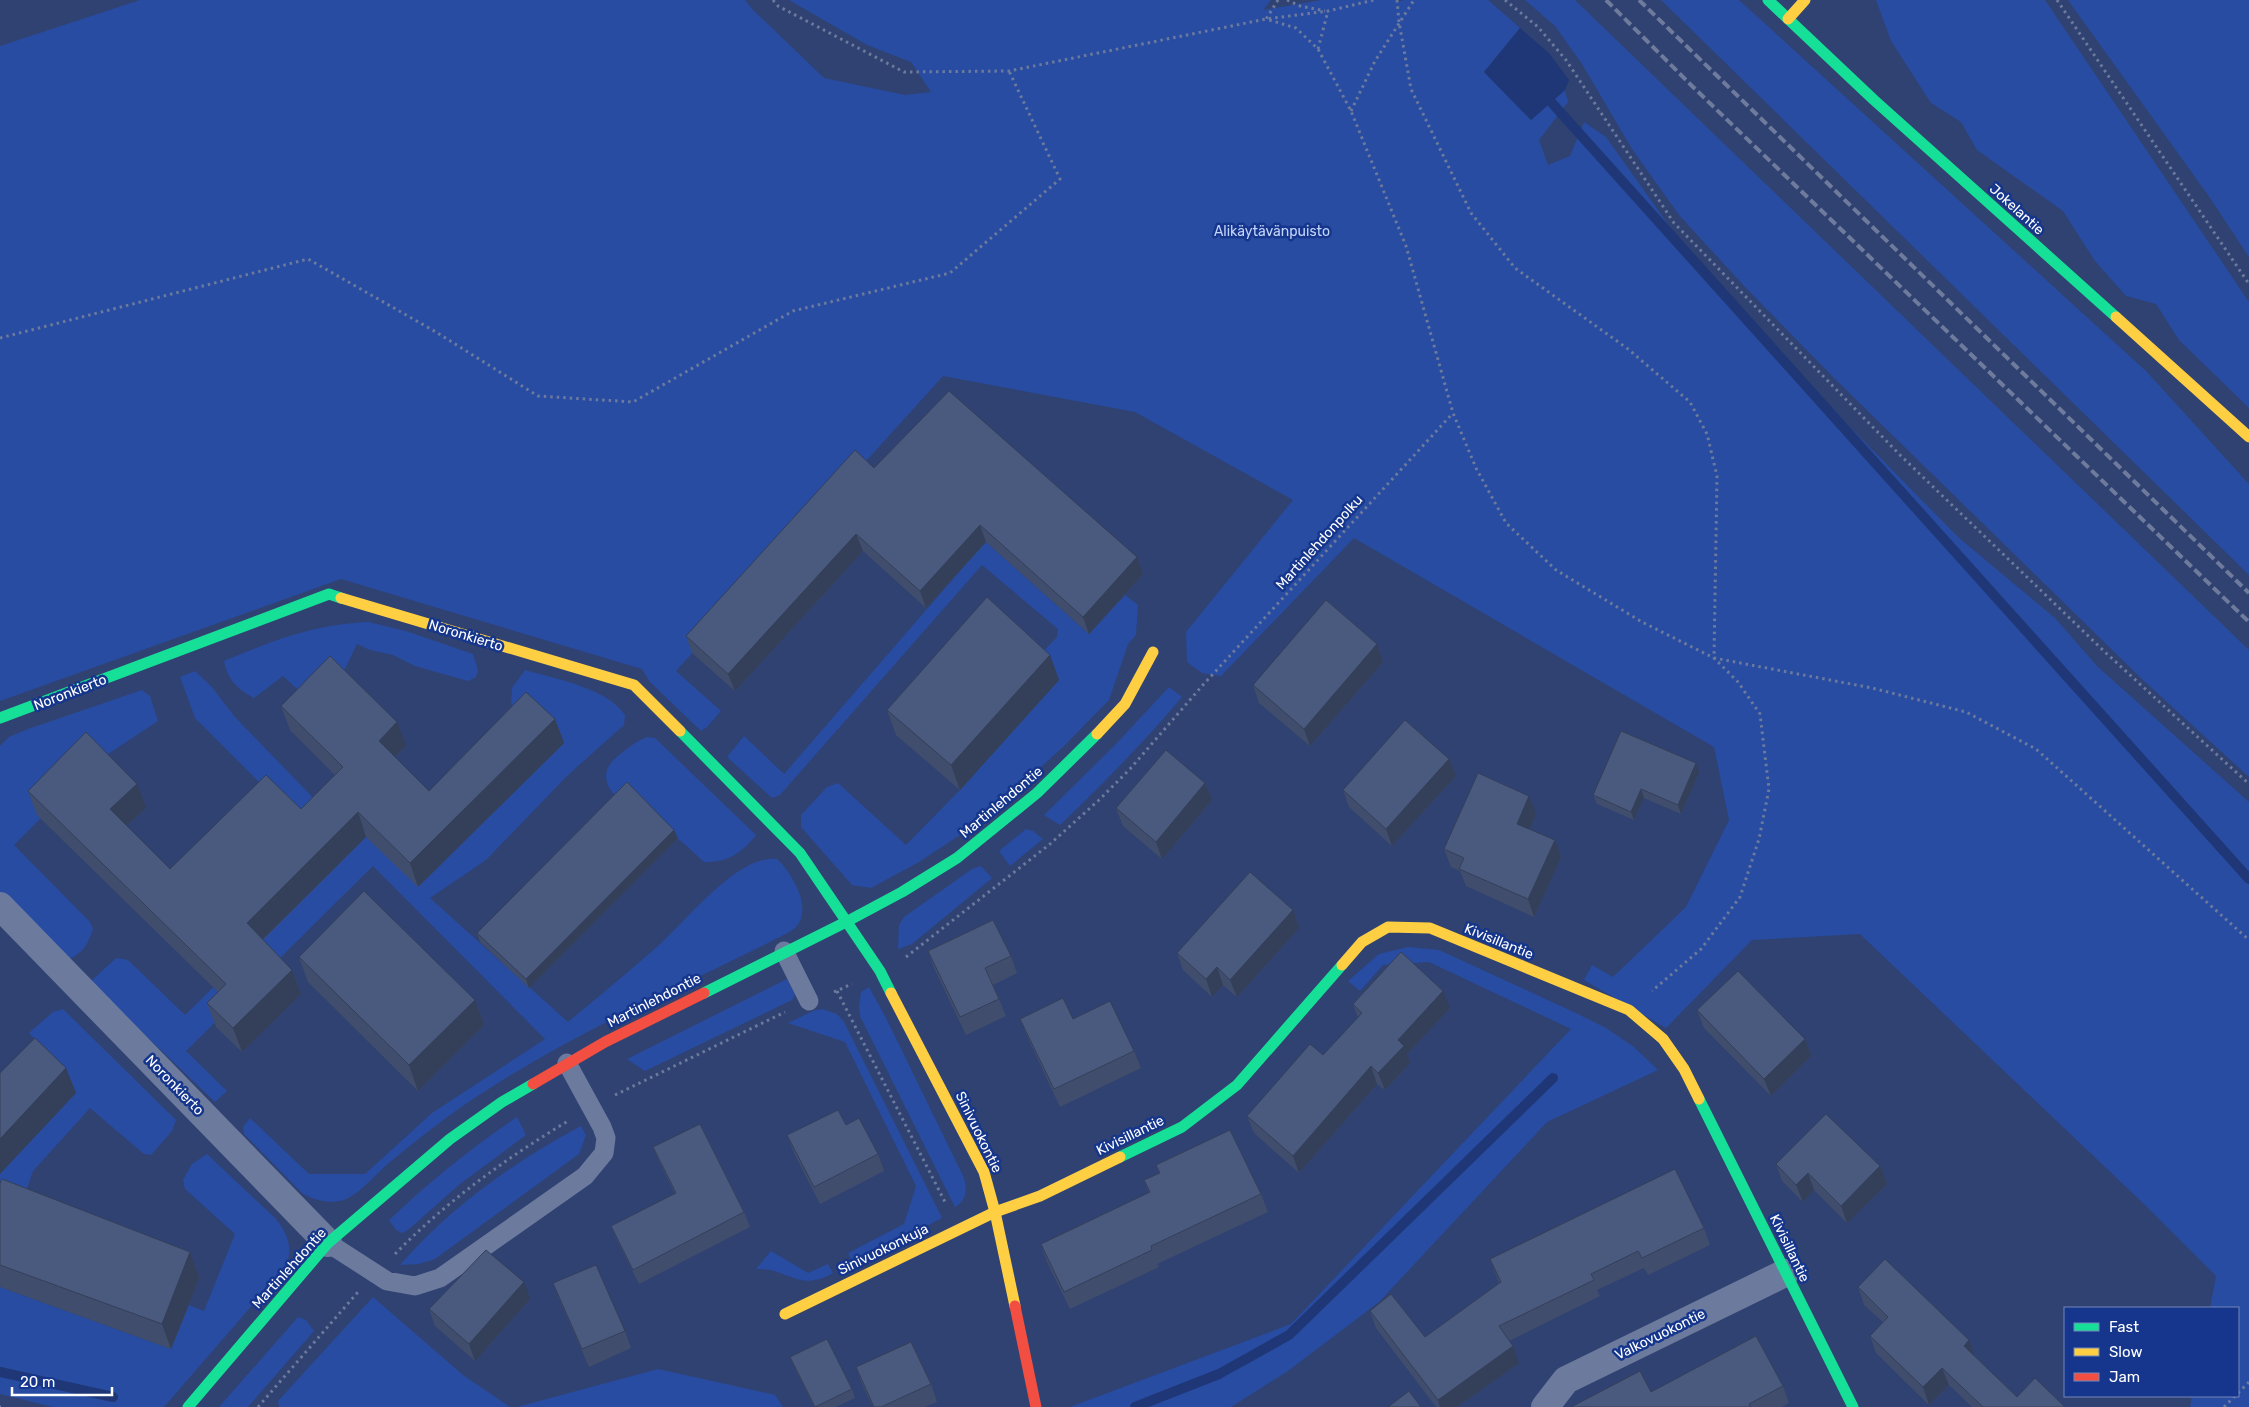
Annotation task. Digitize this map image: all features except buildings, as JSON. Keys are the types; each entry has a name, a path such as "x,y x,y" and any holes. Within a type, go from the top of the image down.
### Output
{"main road":[{"name":"Jokelantie","path":"1768,0 1874,100 2249,437"},
{"path":"1788,19 1805,0"},
{"name":"Noronkierto","path":"0,718 329,594 634,685 800,853 846,922"},
{"name":"Martinlehdontie","path":"188,1407 328,1243 450,1139 502,1102 605,1042 784,951 846,922 902,892 957,858 1037,793 1084,748 1125,704 1153,652"},
{"name":"Sinivuokontie","path":"846,922 880,971 984,1172 995,1212 1036,1407"},
{"name":"Kivisillantie","path":"995,1212 1040,1196 1173,1131 1212,1106 1237,1085 1362,942 1388,927 1430,928 1629,1010 1663,1039 1684,1069 1853,1407"},
{"name":"Sinivuokonkuja","path":"785,1314 995,1212"}],"street":[{"name":"Noronkierto","path":"0,906 328,1243"},
{"name":"Valkovuokontie","path":"1544,1407 1566,1380 1785,1273"}],"lane":[{"path":"784,951 809,1001"},
{"path":"328,1243 387,1281 415,1286 440,1278 585,1176 604,1152 606,1138 592,1106 567,1064"}],"path":[{"path":"773,0 778,6 904,72 1009,71 1266,19 1328,12 1374,0"},
{"path":"1266,19 1278,0"},
{"path":"1288,0 1300,6 1328,12"},
{"path":"1398,0 1399,22 1411,89 1471,213 1515,268 1628,349 1690,402 1707,434 1717,476 1714,658 1738,682 1760,714 1769,789 1759,839 1740,896 1701,950 1629,1010"},
{"path":"1351,111 1375,61 1414,0"},
{"path":"1506,0 1538,27 1566,60 1674,223 1908,462 2106,653 2249,784"},
{"path":"2057,0 2249,284"},
{"path":"1318,49 1328,12"},
{"path":"1266,19 1296,28 1318,49 1351,111 1406,246 1453,413 1476,468 1506,523 1556,570 1642,622 1714,658 1872,688 1966,712 2027,744 2036,749 2249,940"},
{"path":"0,338 308,259 436,332 538,396 633,402 793,311 950,274 1060,179 1009,71"},
{"name":"Martinlehdonpolku","path":"258,1407 375,1274 446,1206 487,1174 592,1106 809,1001 899,962 924,945 1050,844 1130,769 1202,686 1453,413"},
{"path":"838,990 958,1229"},
{"path":"2239,1392 2249,1382"},
{"path":"2224,1407 2234,1397"}],"green space":[{"name":"Alikäytävänpuisto","path":"140,0 745,0 824,78 905,95 931,92 911,62 867,45 789,0 1271,0 1263,10 1322,0 1396,0 1397,2 1404,0 1488,0 1520,28 1484,72 1531,120 1565,90 1568,102 1539,140 1548,165 1570,156 1584,122 1606,137 1682,244 1847,424 1958,537 2055,618 2098,667 2249,802 2249,1407 2190,1407 2192,1397 2239,1397 2239,1307 2210,1307 2216,1276 2146,1206 1860,934 1752,940 1666,1028 1584,980 1592,965 1613,977 1686,907 1729,820 1714,747 1354,538 1221,676 1202,673 1187,662 1186,632 1293,500 1135,412 943,376 676,671 721,711 701,731 650,682 642,669 341,579 0,701 0,46"},
{"path":"1525,0 1575,0 2249,650 2249,777 2143,680 1833,377 1746,288 1679,215 1632,149 1582,64 1555,26"},
{"path":"1661,0 1739,0 2146,371 2249,484 2249,575"},
{"path":"1876,0 2045,0 2249,302 2249,408 2179,340 2156,304 2126,296 2095,261 2063,211 1977,150 1961,122 1931,103 1891,41"},
{"path":"2068,0 2249,0 2249,257 2208,195"},
{"path":"911,475 1089,634 1125,595 1138,605 1136,635 1128,644 1109,700 1064,746 1005,800 966,831 919,862 871,888 852,885 801,827 801,815 827,787 838,783 906,845 960,790 1059,680 1036,659 1057,637 1058,629 982,565 780,795 772,798 727,757 744,736 784,774 966,564"},
{"path":"368,622 406,631 473,654 478,670 476,677 468,681 415,666 393,655 370,650 357,644 339,681 314,705 283,676 254,698 234,683 228,674 224,661 260,646 329,626"},
{"path":"525,670 594,691 617,706 625,715 624,725 567,776 486,860 430,898 568,1022 659,945 698,905 730,877 746,867 762,860 777,859 789,873 799,892 802,902 800,920 795,928 785,934 603,1024 563,1045 484,1092 439,1123 350,1197 344,1200 326,1202 308,1197 244,1134 243,1127 250,1118 309,1174 365,1174 432,1113 545,1039 373,866 186,1051 227,1091 215,1102 90,982 116,958 128,960 185,1015 340,863 195,718 180,677 195,671 212,687 234,716 325,810 464,841 564,743 519,714 511,704 512,688"},
{"path":"1169,687 1182,697 1107,778 1060,825 1044,815 1115,745"},
{"path":"142,690 150,696 158,721 99,760 14,845 90,922 93,929 87,944 78,954 68,959 0,892 0,746 9,737 28,729"},
{"path":"647,737 655,738 756,835 745,847 727,859 704,862 687,846 636,813 612,792 606,780 608,768 625,750"},
{"path":"1026,829 1033,831 1043,839 1010,866 999,851"},
{"path":"981,866 992,878 912,944 898,949 899,925 904,917 972,869"},
{"path":"1408,947 1439,950 1576,1013 1606,1028 1634,1047 1658,1070 1547,1122 1379,1302 1288,1371 1231,1407 1070,1407 1291,1324 1571,1029 1429,962 1383,965 1360,991 1348,981 1379,954"},
{"path":"787,979 795,995 792,1000 645,1071 627,1059"},
{"path":"869,987 964,1178 966,1187 964,1198 955,1207 860,1016 861,992"},
{"path":"63,1009 176,1120 172,1131 151,1155 144,1154 90,1108 33,1171 20,1208 0,1233 0,1174 51,1056 29,1033 53,1012"},
{"path":"822,1009 837,1014 844,1022 942,1218 853,1264 848,1253 904,1224 916,1186 845,1042 788,1023 813,1011"},
{"path":"517,1117 526,1135 460,1184 408,1230 402,1233 396,1230 389,1220 451,1166"},
{"path":"581,1126 586,1135 579,1154 435,1259 419,1264 400,1265 440,1224 484,1187 531,1155"},
{"path":"207,1154 276,1219 288,1241 289,1253 286,1266 164,1407 53,1407 0,1394 0,1287 171,1349 189,1305 204,1311 235,1234 185,1189 183,1180 192,1164"},
{"path":"771,1251 808,1273 828,1264 833,1273 821,1279 811,1281 768,1270 756,1269"},
{"path":"373,1297 463,1375 510,1407 279,1407 278,1401"},
{"path":"298,1317 306,1320 314,1331 248,1407 219,1407"},
{"path":"658,1369 775,1395 783,1407 517,1407"}],"shaded area":[{"path":"1520,28 1549,53 1569,80 1565,90 1531,120 1484,72"}],"waterway":[{"path":"1543,93 2249,879"},
{"path":"1135,1407 1219,1374 1289,1335 1553,1078"},
{"path":"0,1372 113,1397"}],"railway":[{"path":"1606,0 1692,86 2249,622"},
{"path":"1639,0 2249,593"}],"traffic: fast":[{"path":"1768,0 1874,100 2116,317"},
{"path":"0,718 329,594 341,598"},
{"path":"680,731 800,853 880,971 891,993"},
{"path":"704,993 846,922 902,892 957,858 1037,793 1097,734"},
{"path":"1120,1157 1182,1127 1237,1085 1342,965"},
{"path":"188,1407 328,1243 450,1139 502,1102 533,1084"},
{"path":"1699,1099 1853,1407"}],"traffic: slow":[{"path":"1788,19 1805,0"},
{"path":"2116,317 2249,437"},
{"path":"341,598 634,685 680,731"},
{"path":"1097,734 1125,704 1153,652"},
{"path":"1342,965 1362,942 1388,927 1430,928 1629,1010 1663,1039 1684,1069 1699,1099"},
{"path":"891,993 984,1172 995,1212 1015,1306"},
{"path":"785,1314 995,1212 1040,1196 1120,1157"}],"traffic: jam":[{"path":"533,1084 605,1042 704,993"},
{"path":"1015,1306 1036,1407"}]}
